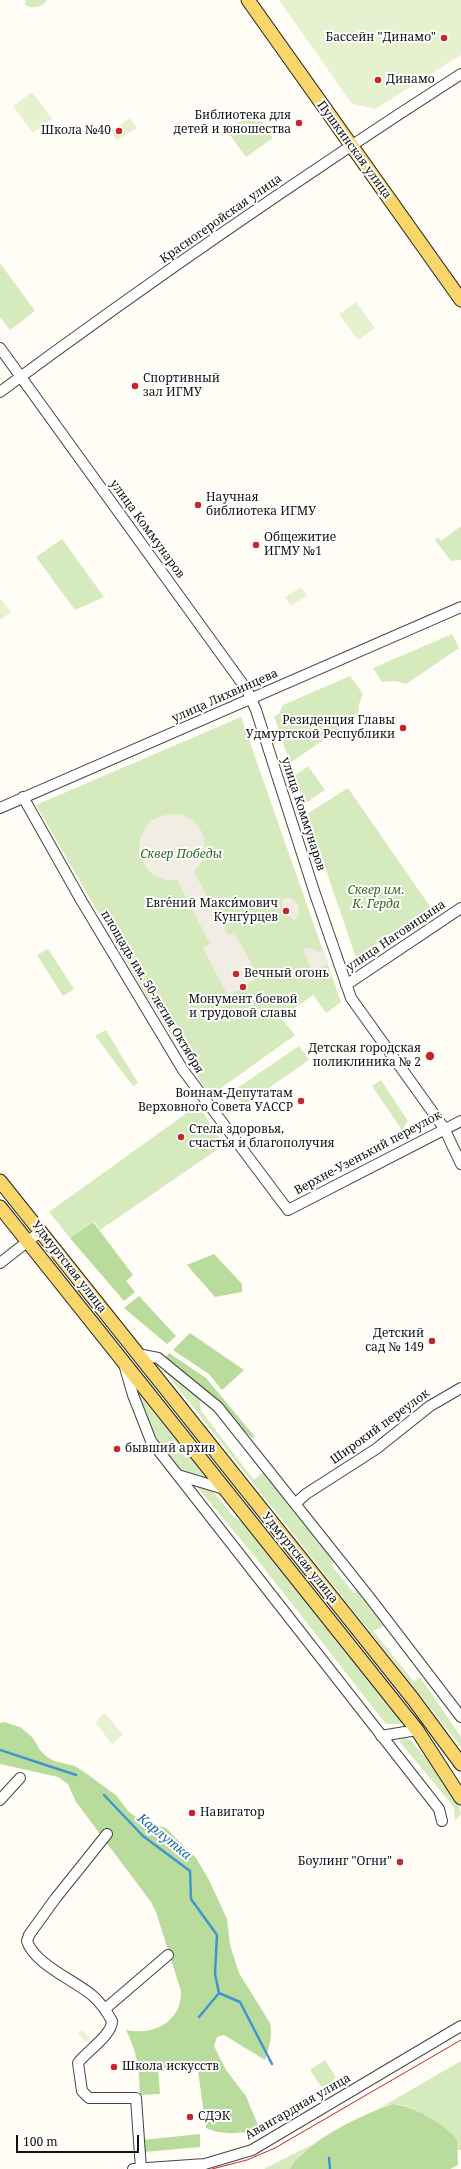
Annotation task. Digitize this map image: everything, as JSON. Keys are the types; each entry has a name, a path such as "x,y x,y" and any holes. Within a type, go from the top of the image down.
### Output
{"main road":[{"name":"Пушкинская улица","path":"248,0 350,146 461,300"},
{"name":"Удмуртская улица","path":"0,1181 413,1699 461,1764"},
{"name":"Удмуртская улица","path":"0,1207 417,1730 461,1798"},
{"path":"99,1332 112,1322"}],"street":[{"name":"Красногеройская улица","path":"0,392 114,309 350,146 461,74"},
{"name":"улица Коммунаров","path":"0,348 243,684 251,698 351,998 444,1128 461,1164"},
{"name":"улица Лихвинцева","path":"0,808 461,607"},
{"name":"площадь им. 50-летия Октября","path":"23,798 81,900 183,1070 288,1210"},
{"name":"улица Наговицына","path":"346,985 461,908"},
{"name":"Верхне-Узенький переулок","path":"288,1210 444,1128 461,1121"},
{"path":"0,1263 41,1231"},
{"path":"138,1354 158,1358 218,1407 296,1503 425,1668 461,1717"},
{"name":"Удмуртская улица","path":"123,1361 133,1395 151,1441 381,1736 440,1809 442,1821"},
{"name":"Широкий переулок","path":"296,1503 306,1494 376,1449 430,1406 461,1388"},
{"path":"178,1476 224,1489"},
{"path":"381,1736 417,1730"},
{"path":"0,1800 20,1778"},
{"path":"107,1834 55,1899 29,1935 27,1941 29,1947 53,1968 93,1996 105,2009 112,2021 110,2031 84,2054 78,2063 82,2091 89,2098 136,2098 141,2169"},
{"path":"105,2009 168,1955"},
{"name":"Авангардная улица","path":"133,2169 204,2166 252,2150 461,2026"}],"green space":[{"path":"26,0 47,0 43,5 32,7 25,5"},
{"name":"Динамо","path":"279,0 461,0 461,55 375,109 352,104"},
{"path":"32,92 52,119 33,133 13,106"},
{"path":"254,111 273,138 246,157 227,131"},
{"path":"130,118 137,128 117,140 111,131"},
{"path":"0,263 35,311 10,330 0,317"},
{"path":"356,302 375,328 358,340 339,314"},
{"path":"461,526 461,560 451,561 435,540 438,537 441,541"},
{"path":"62,539 104,597 75,610 36,557"},
{"path":"301,587 307,596 291,606 285,597"},
{"path":"0,598 11,612 0,620"},
{"path":"452,634 459,648 406,684 395,681 382,682 373,668"},
{"path":"350,676 363,694 359,704 358,716 290,763 274,716 279,714 283,705"},
{"name":"Сквер Победы","path":"241,717 341,1002 326,1013 313,995 281,1018 295,1035 210,1096 144,992 36,805"},
{"path":"308,766 325,790 304,804 294,776"},
{"name":"Сквер им. К. Герда","path":"348,788 431,908 356,958 307,814"},
{"path":"48,949 74,989 63,996 37,955"},
{"path":"106,1030 138,1083 133,1086 95,1036"},
{"path":"299,1046 309,1060 243,1106 233,1091"},
{"path":"381,1080 408,1121 402,1130 372,1086"},
{"path":"198,1105 224,1145 100,1230 94,1221 70,1238 49,1212"},
{"path":"93,1222 133,1275 126,1281 135,1292 124,1301 70,1238"},
{"path":"214,1254 242,1284 242,1292 215,1297 187,1265"},
{"path":"139,1296 176,1336 167,1344 124,1308"},
{"path":"190,1333 244,1370 222,1390 209,1374 173,1350"},
{"path":"169,1353 206,1378 255,1437 252,1438 165,1358"},
{"path":"159,1364 199,1394 201,1411 254,1480 264,1471 336,1561 331,1565 354,1593 360,1590 387,1625 373,1631 414,1682 420,1677 461,1737 461,1747"},
{"path":"135,1388 209,1478 180,1469 154,1434"},
{"path":"193,1482 211,1489 234,1517 244,1523 404,1724 386,1724 256,1558"},
{"path":"105,1713 123,1735 112,1744 95,1722"},
{"path":"4,1722 20,1727 33,1738 40,1750 47,1757 54,1761 75,1766 87,1774 117,1796 128,1811 141,1821 166,1828 196,1858 209,1880 227,1919 230,1945 239,1973 270,2023 271,2037 265,2060 224,2035 217,2037 214,2046 226,2070 246,2096 260,2130 226,2133 212,2131 206,2128 198,2071 195,2066 184,2064 158,2069 160,2094 140,2095 137,2061 126,2030 146,2031 164,2024 171,2019 177,2011 181,1991 156,1912 151,1902 76,1802 68,1784 58,1777 0,1764 0,1723"},
{"path":"404,1738 411,1740 423,1755 433,1760 458,1803 461,1814 455,1820 454,1807 399,1741"},
{"path":"82,2030 90,2038 86,2042 78,2033"},
{"path":"325,2060 336,2078 322,2088 310,2070"},
{"path":"461,2061 461,2150 457,2150 457,2139 428,2116 419,2111 402,2105 393,2104 378,2109"},
{"path":"392,2104 401,2105 419,2111 435,2121 457,2139 458,2165 450,2169 290,2169 298,2158 309,2148 335,2130"},
{"path":"200,2134 200,2147 144,2152 142,2140"},
{"path":"313,2144 301,2154 290,2169 264,2169"}],"shaded area":[{"path":"172,814 183,815 192,820 200,828 204,839 205,850 203,860 194,872 228,935 234,932 259,977 228,996 203,948 210,944 177,880 166,880 156,876 148,870 142,860 139,850 140,839 144,829 151,821 161,816"},
{"path":"289,897 294,900 299,907 298,917 295,920 286,915 282,908 282,900"},
{"path":"309,948 319,952 324,951 329,963 313,973 303,949"}],"waterway":[{"name":"Карлутка","path":"0,1750 76,1775"},
{"name":"Карлутка","path":"104,1795 143,1836 190,1871 191,1899 217,1935 215,1974 219,1993 240,2002 272,2064"},
{"path":"199,2017 219,1993"},
{"name":"Карлутка","path":"329,2158 330,2169"}],"tram line":[{"path":"212,2169 247,2160 275,2148 461,2040"}],"place":[{"name":"Бассейн \"Динамо\"","path":"444,38"},
{"name":"Динамо","path":"378,80"},
{"name":"Библиотека для детей и юношества","path":"299,123"},
{"name":"Школа №40","path":"119,131"},
{"name":"Спортивный зал ИГМУ","path":"135,386"},
{"name":"Научная библиотека ИГМУ","path":"198,505"},
{"name":"Общежитие ИГМУ №1","path":"256,545"},
{"name":"Резиденция Главы Удмуртской Республики","path":"403,728"},
{"name":"Евге́ний Макси́мович Кунгу́рцев","path":"286,911"},
{"name":"Вечный огонь","path":"236,974"},
{"name":"Монумент боевой и трудовой славы","path":"243,987"},
{"name":"Детская городская поликлиника № 2","path":"430,1056"},
{"name":"Воинам-Депутатам Верховного Совета УАССР","path":"301,1101"},
{"name":"Стела здоровья, счастья и благополучия","path":"181,1137"},
{"name":"Детский сад № 149","path":"432,1341"},
{"name":"бывший архив","path":"117,1449"},
{"name":"Навигатор","path":"192,1813"},
{"name":"Боулинг \"Огни\"","path":"400,1862"},
{"name":"Школа искусств","path":"114,2067"},
{"name":"СДЭК","path":"190,2117"}]}
